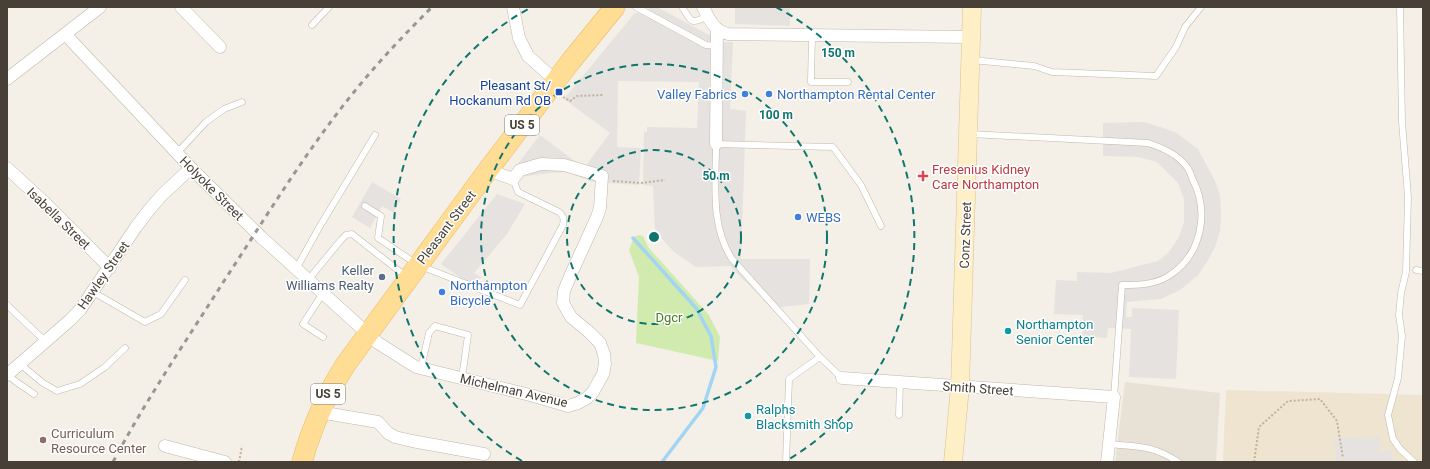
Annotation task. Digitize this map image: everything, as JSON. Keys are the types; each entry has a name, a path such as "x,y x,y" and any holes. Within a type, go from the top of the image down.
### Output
{"main road":[{"name":"Pleasant Street","path":"302,462 319,412 331,387 367,334 488,170 559,89 615,7"},
{"name":"Conz Street","path":"953,462 960,387 972,7"}],"street":[{"path":"7,79 100,7"},
{"path":"181,7 220,47"},
{"path":"513,7 519,38 528,56 559,89"},
{"path":"705,11 717,29 721,33 728,34 971,37"},
{"path":"716,144 717,29"},
{"name":"Holyoke Street","path":"65,34 191,168 261,237 367,334"},
{"path":"488,170 513,179 520,170 541,164 564,165 602,178"},
{"name":"Isabella Street","path":"7,168 44,202 110,268"},
{"name":"Hawley Street","path":"7,374 46,342 80,310 149,210 162,195 191,168"},
{"name":"Michelman Avenue","path":"367,334 378,343 416,367 568,406 582,401 593,392 604,374 604,354 600,343 590,332 571,318 563,303 564,291 600,208 602,178"},
{"name":"Smith Street","path":"842,378 1114,397"},
{"path":"1107,462 1114,397"},
{"path":"319,412 378,422 388,433 395,437 484,454"},
{"path":"165,446 225,462"}],"lane":[{"path":"312,25 329,7"},
{"path":"682,7 690,20 693,22 696,22 705,11"},
{"path":"970,60 1034,66 1052,72 1156,76 1176,47 1185,27 1201,7"},
{"path":"1400,7 1402,122 1408,197 1406,272 1401,293 1399,315 1402,336 1398,378 1388,415 1393,439 1400,449 1414,462"},
{"path":"641,8 706,46 717,46"},
{"path":"812,35 812,82 848,82"},
{"path":"177,153 206,122 224,109 242,102"},
{"path":"968,134 1148,143 1169,151 1187,167 1198,190 1202,216 1199,239 1184,263 1167,277 1148,284 1122,285 1114,397"},
{"path":"296,269 375,135"},
{"path":"842,378 820,357 732,259 726,249 718,226 716,208 716,144 833,147 862,185 881,226"},
{"path":"308,280 340,240 346,235 352,234 399,271 413,271 449,278 520,305 563,225 564,220 563,216 559,212 518,192 513,179"},
{"path":"365,206 381,216 378,238 413,271"},
{"path":"1416,270 1423,271"},
{"path":"93,292 145,322 161,314 185,280"},
{"path":"323,293 303,324 323,337"},
{"path":"7,305 46,342"},
{"path":"421,368 429,333 435,326 468,335 462,378"},
{"path":"20,364 43,383 57,391 80,384 105,367 125,348"},
{"path":"786,462 789,379 820,357"},
{"path":"7,374 34,394"},
{"path":"899,415 900,382"},
{"path":"1109,444 1156,450 1178,462"}],"path":[{"path":"559,89 570,101 577,96 603,95"},
{"path":"602,178 641,183 665,180"},
{"path":"1254,462 1258,427 1288,401 1320,399 1337,420 1343,458"},
{"path":"239,462 242,446"}],"shaded area":[{"path":"657,7 722,42 733,42 730,109 746,111 741,259 810,259 809,304 771,308 730,266 696,267 674,252 655,231 653,186 643,185 644,132 647,132 647,127 697,128 699,82 618,81 617,147 641,148 639,185 593,182 566,172 521,177 513,170 540,135 584,168 610,133 564,99 634,14"},
{"path":"790,7 790,26 735,24 735,8"},
{"path":"1144,122 1175,132 1198,149 1215,181 1220,196 1220,231 1215,247 1198,275 1180,290 1161,299 1127,302 1126,317 1132,317 1132,308 1179,310 1176,379 1129,377 1131,329 1108,328 1107,338 1082,336 1083,315 1054,314 1056,280 1077,281 1077,272 1111,273 1158,261 1169,252 1179,237 1184,222 1184,199 1178,183 1157,162 1138,157 1103,156 1103,123"},
{"path":"372,182 401,199 393,212 382,206 370,228 352,217"},
{"path":"497,194 525,204 507,234 474,273 481,277 474,287 441,264"},
{"path":"1125,382 1220,393 1216,462 1115,462"},
{"path":"1226,390 1423,395 1423,462 1223,462"},
{"path":"1380,437 1380,451 1392,450 1393,462 1336,462 1335,438"}],"green space":[{"name":"Dgcr","path":"639,235 643,236 648,247 709,315 720,337 718,361 636,343 639,277 629,250 634,237"}],"waterway":[{"path":"633,238 696,308 711,336 716,367 703,408 662,462"}],"railway":[{"path":"113,462 139,416 224,281 319,137 363,81 392,48 432,7"}],"place":[{"name":"Pleasant St/ Hockanum Rd OB","path":"559,92"},
{"name":"Valley Fabrics","path":"745,94"},
{"name":"Northampton Rental Center","path":"769,94"},
{"name":"Fresenius Kidney Care Northampton","path":"923,176"},
{"name":"WEBS","path":"798,217"},
{"name":"Keller Williams Realty","path":"382,277"},
{"name":"Northampton Bicycle","path":"442,292"},
{"name":"Northampton Senior Center","path":"1008,331"},
{"name":"Ralphs Blacksmith Shop","path":"748,416"},
{"name":"Curriculum Resource Center","path":"43,440"}]}
